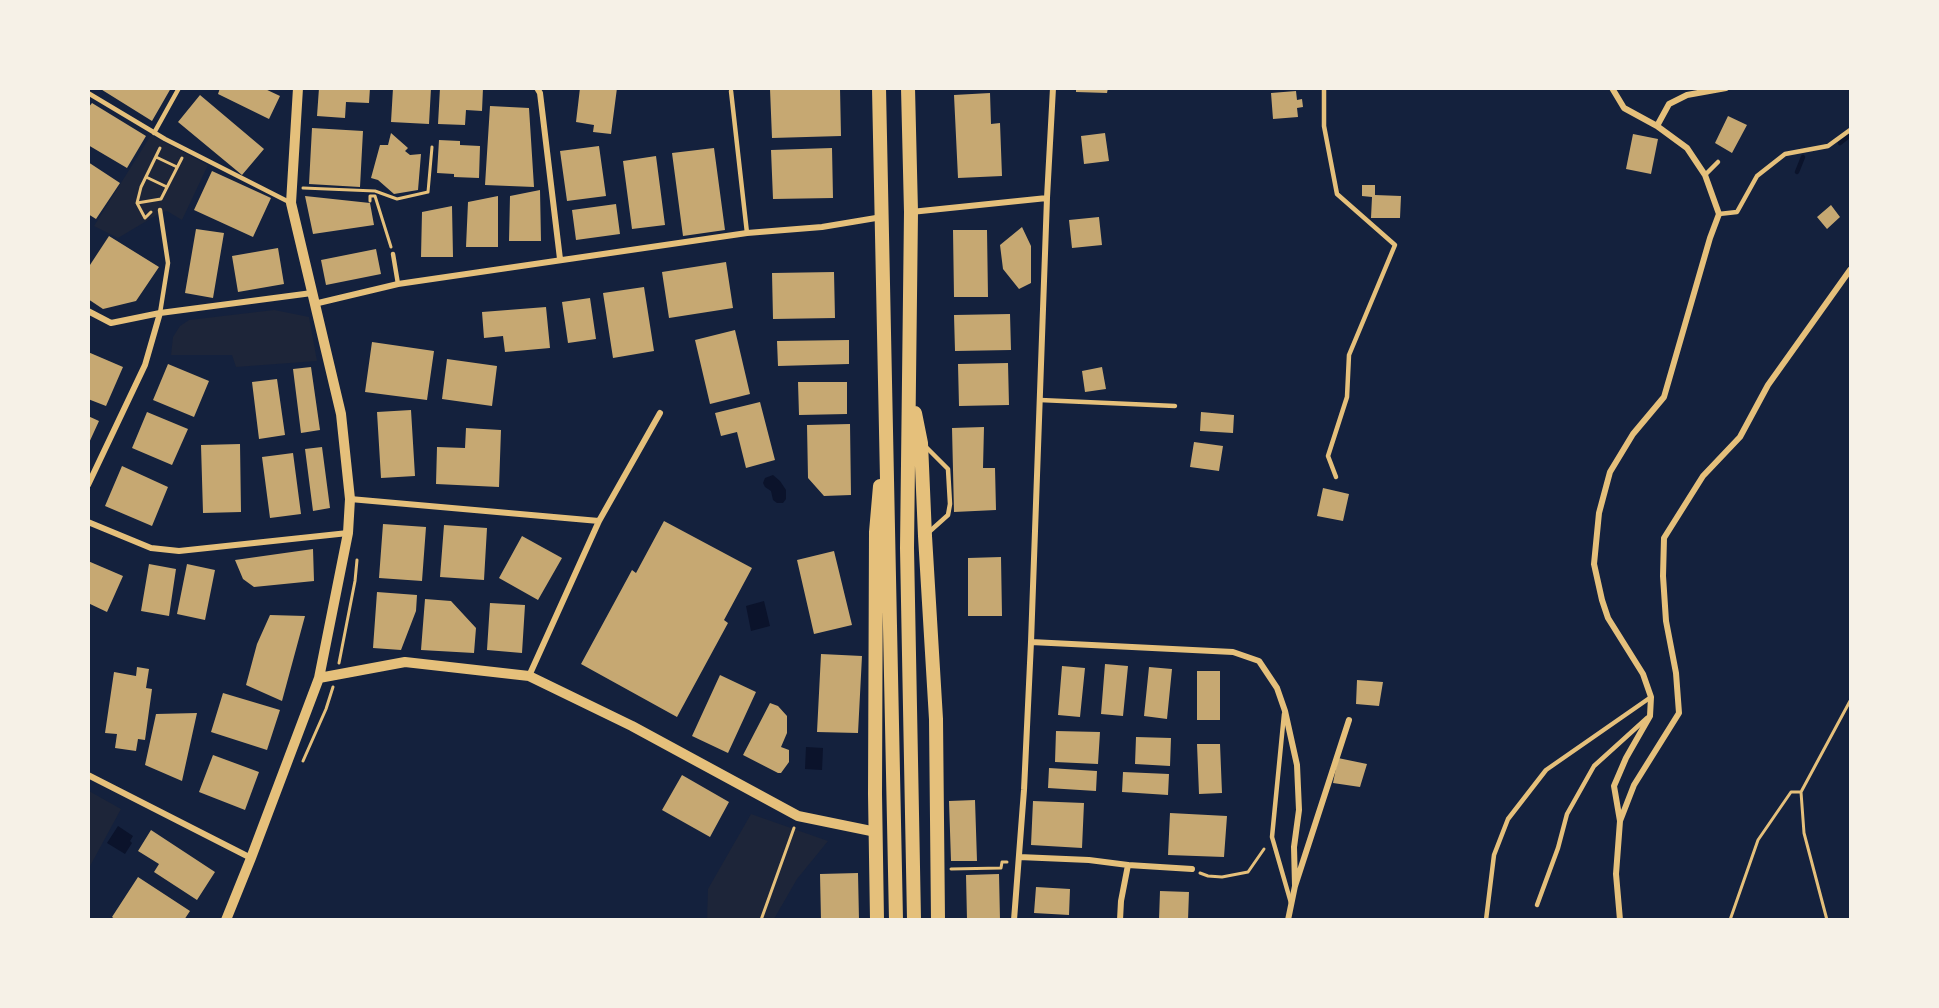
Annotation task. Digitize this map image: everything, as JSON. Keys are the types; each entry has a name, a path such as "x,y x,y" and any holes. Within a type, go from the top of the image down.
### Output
{"highway":[{"path":"879,88 896,920"},
{"path":"909,88 911,212 907,548 914,920"},
{"path":"910,386 921,443 936,719 938,920"},
{"path":"877,920 876,532 886,418"}],"street":[{"path":"226,919 319,678 348,533 350,499 341,414 291,203 298,88"},
{"path":"1014,920 1024,790 1031,642 1053,88"},
{"path":"1612,88 1623,108 1657,126 1687,148 1705,175 1719,214 1664,397 1633,434 1610,472 1599,513 1594,564 1602,600 1608,618 1643,674 1651,697 1650,716 1626,758 1614,786 1620,821 1616,874 1620,920"},
{"path":"1657,126 1669,104 1687,95 1726,88"},
{"path":"537,89 540,93 560,259"},
{"path":"911,212 1047,198"},
{"path":"88,311 111,323 160,313 313,299 328,302 398,284 560,259 747,233 822,227 882,217"},
{"path":"1620,821 1634,785 1679,713 1676,673 1665,621 1664,538 1703,476 1740,437 1768,385 1851,270"},
{"path":"88,485 92,472 145,365 160,313"},
{"path":"529,676 600,521 660,413"},
{"path":"350,499 600,521"},
{"path":"88,522 151,548 179,551 348,533"},
{"path":"1031,642 1233,652 1259,661 1277,688 1285,711 1297,765 1299,810 1294,847 1295,886"},
{"path":"319,678 405,662 529,676 632,726 798,816 876,832"},
{"path":"1288,920 1295,886 1349,720"},
{"path":"88,775 251,858"},
{"path":"1018,860 1089,860 1192,869"},
{"path":"1120,920 1128,865"}],"lane":[{"path":"154,132 179,88"},
{"path":"1324,88 1324,126 1337,194 1395,245 1349,356 1347,397 1328,456 1336,477"},
{"path":"731,91 747,233"},
{"path":"88,93 165,139 291,203"},
{"path":"1719,214 1737,212 1757,176 1785,154 1828,146 1851,130"},
{"path":"1705,175 1719,162"},
{"path":"159,210 168,264 160,313"},
{"path":"393,254 398,284"},
{"path":"1040,399 1175,406"},
{"path":"921,443 948,469 949,492 948,515 925,536"},
{"path":"1486,920 1494,855 1509,819 1546,770 1651,697"},
{"path":"1285,711 1272,837 1291,903"},
{"path":"1537,905 1558,848 1567,814 1594,766 1650,716"}],"path":[{"path":"142,215 137,203 141,187 165,139"},
{"path":"302,197 303,188 375,191 397,199 428,192 432,147"},
{"path":"137,203 161,199 186,149"},
{"path":"156,157 177,167"},
{"path":"146,177 168,187"},
{"path":"370,201 370,196 375,196 393,254"},
{"path":"303,761 326,709 337,675 355,581 357,558"},
{"path":"1827,920 1804,833 1801,792 1851,701"},
{"path":"1730,920 1758,840 1791,792 1801,792"},
{"path":"761,920 798,816"},
{"path":"1192,869 1208,876 1222,877 1248,872 1272,837"},
{"path":"938,870 1001,868 1002,862 1018,860"}],"shaded area":[{"path":"151,135 208,165 182,220 167,211 118,238 94,226"},
{"path":"274,310 309,317 317,361 236,367 232,355 171,355 173,337 180,326 189,320"},
{"path":"773,475 786,490 786,499 783,503 773,500 771,491 763,483 765,478"},
{"path":"764,601 770,626 751,631 746,606"},
{"path":"806,747 823,748 822,770 805,769"},
{"path":"89,791 121,809 89,868"},
{"path":"751,814 828,841 797,879 774,919 707,920 708,889"},
{"path":"118,826 133,836 130,841 132,843 125,854 107,843"}],"building":[{"path":"99,88 171,88 152,121"},
{"path":"220,88 263,88 280,96 269,119 218,94"},
{"path":"319,88 370,88 369,103 346,102 345,118 317,116"},
{"path":"393,88 431,88 429,124 391,122"},
{"path":"440,88 483,88 482,111 466,110 465,125 438,124"},
{"path":"580,88 617,88 611,134 593,132 594,125 576,122"},
{"path":"840,88 841,136 772,138 770,89"},
{"path":"1076,88 1108,88 1107,93 1076,92"},
{"path":"1296,91 1297,100 1302,99 1303,107 1297,108 1298,117 1273,119 1271,93"},
{"path":"990,93 991,124 1000,123 1002,176 958,178 954,95"},
{"path":"200,95 264,149 242,175 178,122"},
{"path":"92,103 146,136 127,168 88,145 88,108"},
{"path":"490,106 529,108 534,187 485,185"},
{"path":"1728,116 1747,125 1732,153 1715,143"},
{"path":"312,128 363,131 360,187 309,184"},
{"path":"391,133 408,148 405,151 410,155 421,154 418,190 394,194 378,180 371,178 380,145 388,145"},
{"path":"1105,133 1109,161 1084,164 1081,136"},
{"path":"1633,134 1658,139 1651,174 1626,169"},
{"path":"439,140 460,141 460,145 480,146 479,178 454,177 454,174 437,173"},
{"path":"599,146 606,196 567,201 560,151"},
{"path":"714,148 725,230 683,236 672,153"},
{"path":"832,148 833,198 773,199 771,150"},
{"path":"656,156 665,225 632,229 623,161"},
{"path":"88,162 120,183 96,219 88,214"},
{"path":"212,171 271,198 253,237 194,210"},
{"path":"1362,185 1375,185 1375,195 1401,196 1400,218 1371,218 1372,197 1362,196"},
{"path":"540,190 541,241 509,241 510,196"},
{"path":"305,196 370,203 374,225 313,234"},
{"path":"498,196 498,247 466,247 468,202"},
{"path":"616,204 620,234 576,240 572,210"},
{"path":"1831,205 1840,217 1827,229 1817,217"},
{"path":"452,206 453,257 421,257 422,212"},
{"path":"1099,217 1102,245 1072,248 1069,220"},
{"path":"1022,227 1031,246 1031,283 1019,289 1003,269 1000,245"},
{"path":"196,229 224,233 213,298 185,293"},
{"path":"953,230 987,230 988,297 954,297"},
{"path":"109,236 159,267 136,301 103,309 88,299 88,268"},
{"path":"278,248 284,284 238,292 232,256"},
{"path":"376,249 381,274 326,285 321,260"},
{"path":"726,262 733,308 669,318 662,272"},
{"path":"834,272 835,318 773,319 772,273"},
{"path":"644,287 654,351 613,358 603,293"},
{"path":"590,298 596,339 568,343 562,302"},
{"path":"546,307 550,348 505,352 503,336 484,338 482,312"},
{"path":"1010,314 1011,350 955,351 954,315"},
{"path":"735,330 750,394 710,404 695,340"},
{"path":"849,340 849,364 778,366 777,341"},
{"path":"372,342 434,351 427,400 365,392"},
{"path":"88,352 123,367 106,406 88,399"},
{"path":"447,359 497,366 492,406 442,399"},
{"path":"1008,363 1009,405 959,406 958,364"},
{"path":"168,364 209,381 194,417 153,400"},
{"path":"311,367 320,430 301,433 293,369"},
{"path":"1102,367 1106,389 1085,392 1082,371"},
{"path":"277,379 285,435 259,439 252,382"},
{"path":"798,382 847,382 847,414 799,415"},
{"path":"760,402 775,460 746,468 737,432 721,436 715,413"},
{"path":"411,410 415,476 381,478 377,412"},
{"path":"147,412 188,429 172,465 132,448"},
{"path":"1201,412 1234,415 1233,433 1200,431"},
{"path":"88,416 99,421 88,445"},
{"path":"850,424 851,495 824,496 808,478 807,425"},
{"path":"984,427 983,468 995,468 996,510 954,512 952,428"},
{"path":"466,428 501,430 499,487 436,484 437,447 465,448"},
{"path":"1194,442 1223,446 1219,471 1190,467"},
{"path":"240,444 241,512 203,513 201,445"},
{"path":"322,447 330,508 313,511 305,449"},
{"path":"293,453 301,514 270,518 262,457"},
{"path":"122,466 168,487 152,526 105,506"},
{"path":"1323,488 1349,494 1343,521 1317,516"},
{"path":"664,521 752,568 724,620 728,623 677,717 581,664 632,570 636,573"},
{"path":"383,524 426,527 422,581 379,578"},
{"path":"444,525 487,528 484,580 440,577"},
{"path":"522,536 562,558 538,600 499,578"},
{"path":"313,549 314,581 254,587 243,579 235,560"},
{"path":"834,551 852,625 814,634 797,560"},
{"path":"1001,557 1002,616 968,616 968,558"},
{"path":"88,561 123,576 107,612 88,603"},
{"path":"149,564 176,569 169,616 141,611"},
{"path":"187,564 215,570 205,620 177,614"},
{"path":"377,592 417,595 416,611 401,650 373,648"},
{"path":"425,599 451,601 476,628 474,653 421,650"},
{"path":"490,603 525,605 522,653 487,650"},
{"path":"270,615 305,616 282,701 246,685 257,644"},
{"path":"821,654 862,656 858,733 817,732"},
{"path":"1105,664 1128,666 1123,716 1101,714"},
{"path":"1062,666 1085,668 1080,717 1058,715"},
{"path":"137,667 149,669 146,688 152,689 145,740 138,739 136,751 115,748 117,734 105,733 114,672 136,676"},
{"path":"1149,667 1172,669 1167,719 1144,716"},
{"path":"1197,671 1220,671 1220,720 1197,720"},
{"path":"720,675 756,692 728,753 692,736"},
{"path":"1357,680 1383,682 1379,706 1356,704"},
{"path":"223,693 280,710 267,750 211,732"},
{"path":"770,703 778,706 787,716 787,733 781,747 789,750 789,762 781,773 743,755"},
{"path":"197,713 182,781 145,765 156,714"},
{"path":"1056,731 1100,732 1098,764 1055,762"},
{"path":"1136,737 1171,738 1170,766 1135,764"},
{"path":"1197,744 1220,744 1222,793 1199,794"},
{"path":"213,755 259,772 245,810 199,792"},
{"path":"1338,758 1367,764 1360,787 1333,783"},
{"path":"1049,768 1097,771 1096,791 1048,788"},
{"path":"1123,772 1169,774 1168,795 1122,792"},
{"path":"682,775 729,802 710,837 662,810"},
{"path":"975,800 977,861 951,861 949,801"},
{"path":"1033,801 1084,803 1082,848 1031,845"},
{"path":"1170,813 1227,816 1224,857 1168,855"},
{"path":"151,830 215,872 197,900 154,872 159,864 138,851"},
{"path":"858,873 859,920 821,920 820,874"},
{"path":"999,874 1000,920 967,920 966,875"},
{"path":"138,877 190,911 184,920 116,920 112,917"},
{"path":"1036,887 1070,889 1069,915 1034,913"},
{"path":"1160,891 1189,892 1188,920 1159,920"}],"waterway":[{"path":"1840,143 1850,135"},
{"path":"1797,172 1803,157"}]}
